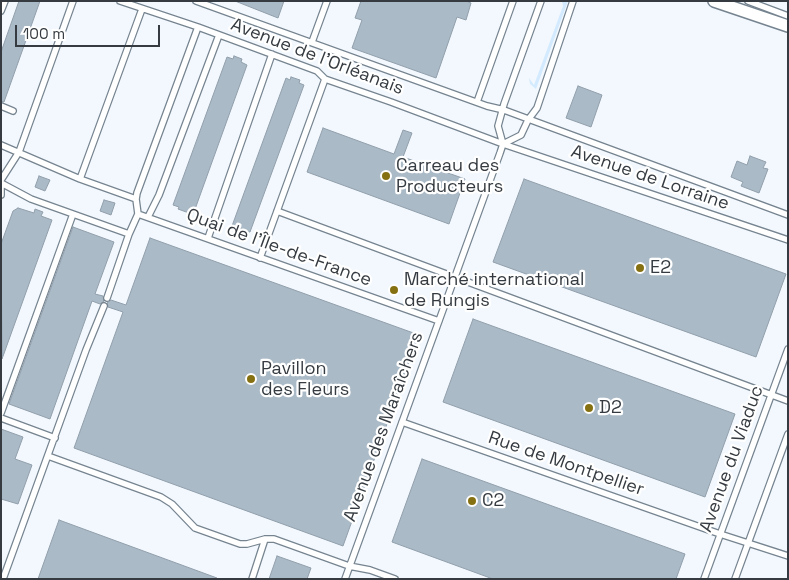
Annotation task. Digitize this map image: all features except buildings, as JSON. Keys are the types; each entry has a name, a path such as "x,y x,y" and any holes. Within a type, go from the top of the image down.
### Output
{"street":[{"path":"714,1 788,26"}],"lane":[{"path":"1,11 5,1"},
{"path":"1,194 1,183 18,152 73,1"},
{"name":"Avenue de l'Orléanais","path":"120,1 317,70 325,79 503,144"},
{"name":"Avenue de Lorraine","path":"196,1 504,110 788,215"},
{"path":"312,42 327,1"},
{"path":"477,102 513,1"},
{"name":"Avenue des Maraîchers","path":"345,579 503,144 498,126 541,1"},
{"path":"503,144 521,135 536,108 573,1"},
{"path":"748,1 788,16"},
{"path":"80,179 142,9"},
{"path":"107,298 129,234 138,214 136,199 198,27"},
{"path":"148,217 159,195 218,34"},
{"path":"208,238 272,54"},
{"path":"260,258 325,79"},
{"path":"1,106 13,111"},
{"name":"Avenue de Lorraine","path":"503,144 788,240"},
{"path":"1,145 80,179 136,199"},
{"path":"1,183 31,199 129,234"},
{"path":"277,211 788,400"},
{"path":"1,413 72,214"},
{"name":"Quai de l'Île-de-France","path":"138,214 439,321"},
{"path":"3,579 104,306"},
{"name":"Avenue du Viaduc","path":"704,579 788,349"},
{"path":"1,418 55,438"},
{"name":"Rue de Montpellier","path":"402,422 720,534 788,556"},
{"path":"735,579 788,434"},
{"path":"48,456 161,497 172,504 195,528 241,544 266,538 282,541 350,566 370,570 395,579"},
{"path":"252,579 266,538"}],"shaded area":[{"path":"562,1 568,1 536,89 530,84 529,78 534,85 563,6"}],"place":[{"name":"Carreau des Producteurs","path":"386,176"},
{"name":"E2","path":"640,268"},
{"name":"Marché international de Rungis","path":"394,290"},
{"name":"Pavillon des Fleurs","path":"251,379"},
{"name":"D2","path":"589,408"},
{"name":"C2","path":"472,501"}]}
